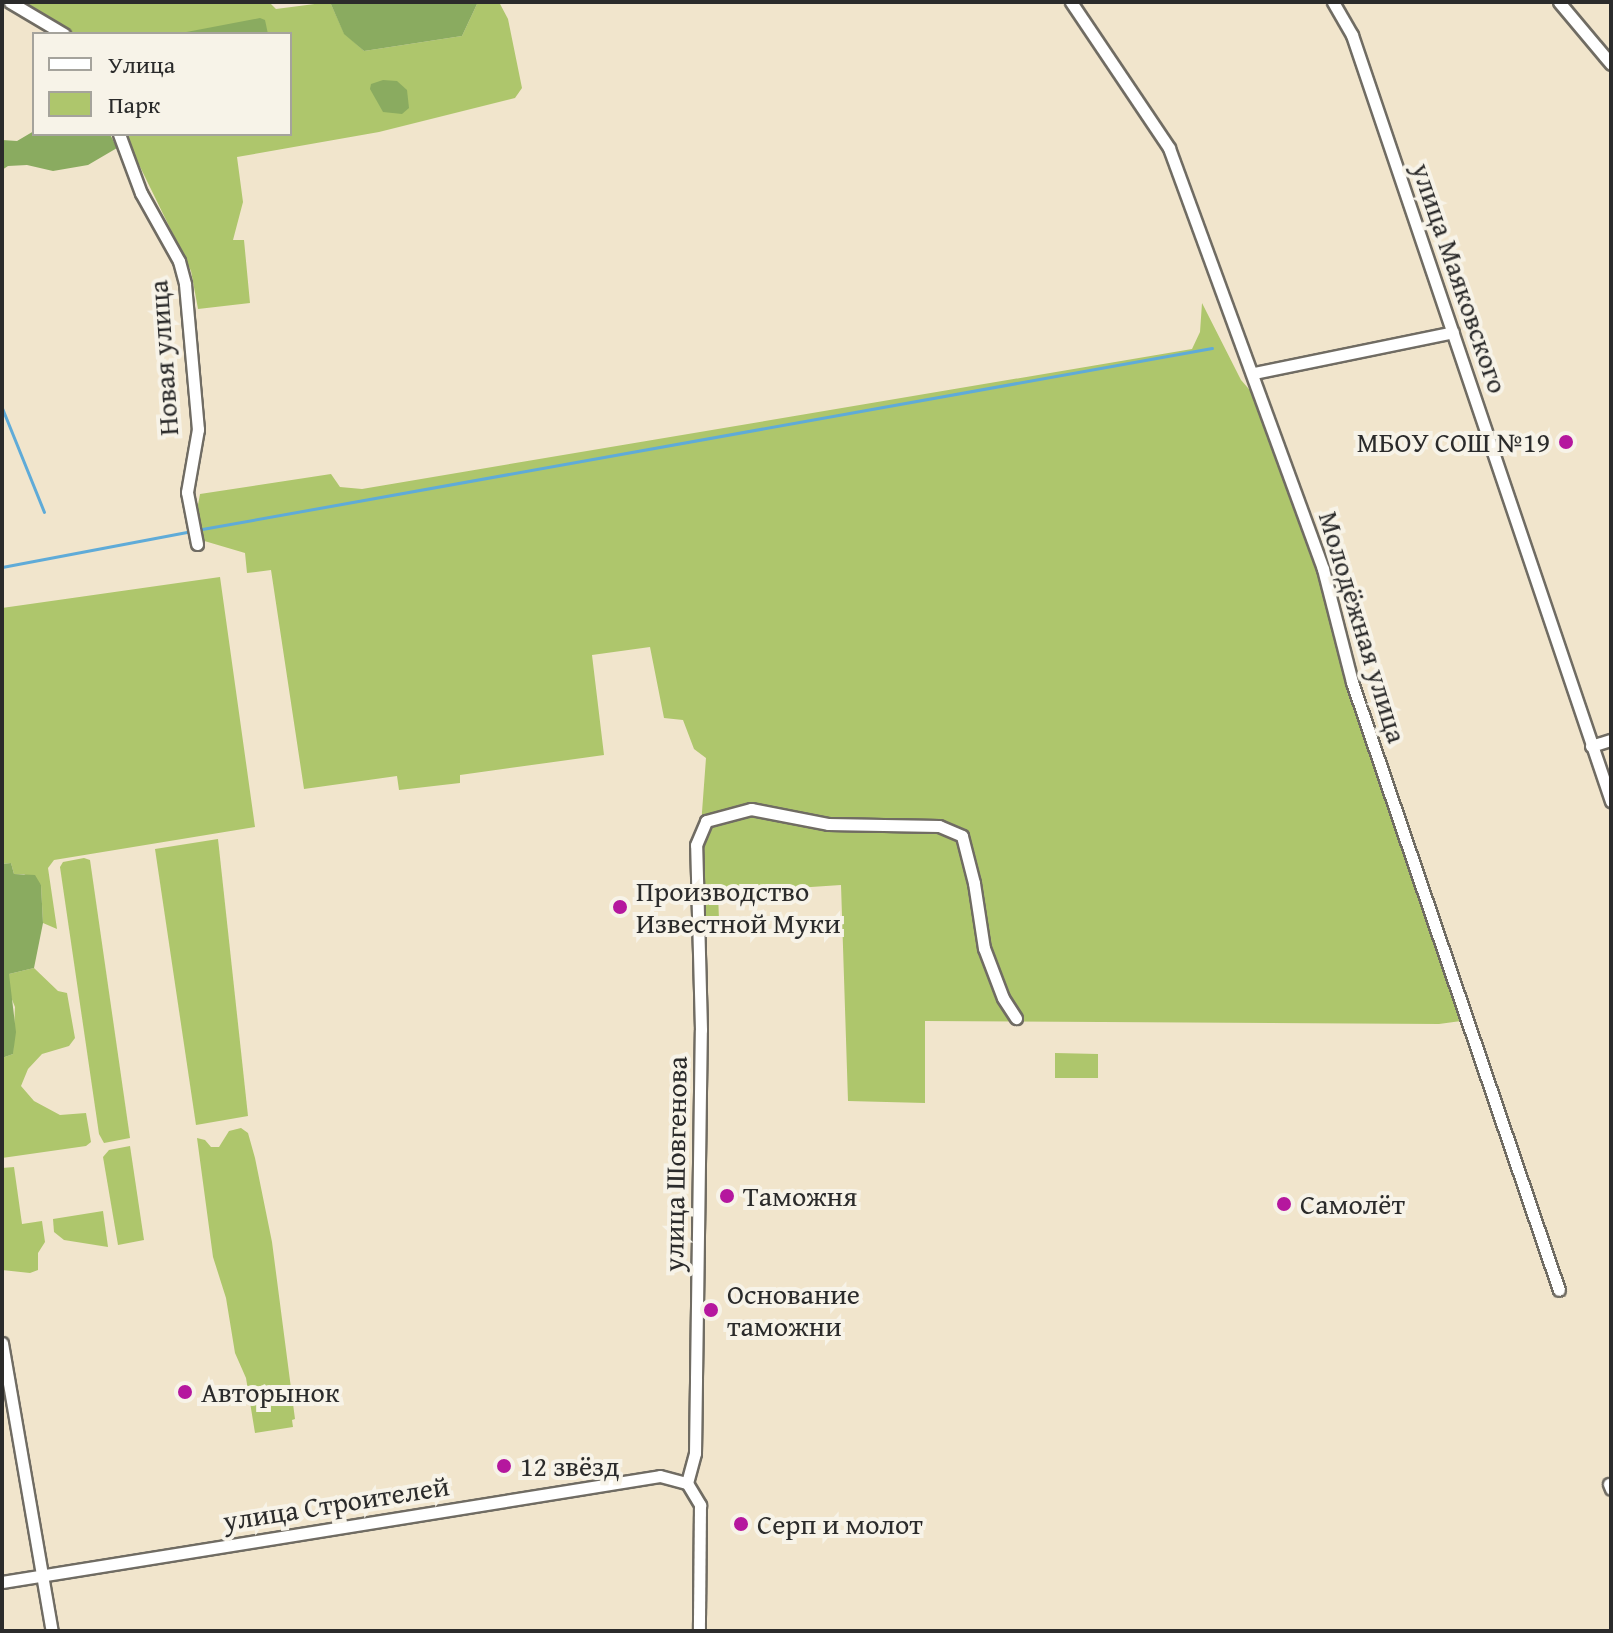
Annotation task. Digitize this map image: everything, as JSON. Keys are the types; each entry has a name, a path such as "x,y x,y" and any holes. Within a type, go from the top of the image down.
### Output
{"street":[{"path":"10,2 61,32"},
{"name":"Молодёжная улица","path":"1071,2 1169,148 1254,373 1323,569 1352,682 1559,1290"},
{"name":"улица Маяковского","path":"1333,2 1352,35 1611,801"},
{"path":"1559,2 1611,64"},
{"name":"Новая улица","path":"120,136 141,193 179,261 185,284 198,429 187,492 197,544"},
{"path":"1254,373 1453,332"},
{"path":"1591,746 1611,740"},
{"name":"улица Шовгенова","path":"682,1481 695,1453 701,1030 696,845 706,821 751,809 828,824 939,826 962,836 984,948 1003,998 1016,1018"},
{"path":"2,1343 52,1631"},
{"name":"улица Строителей","path":"2,1582 660,1476 682,1481"},
{"path":"682,1481 695,1491 700,1505 699,1631"}],"green space":[{"path":"20,2 269,2 276,9 330,2 344,33 364,51 462,36 478,2 499,2 508,19 522,88 515,98 379,132 237,157 243,202 233,240 244,240 250,303 198,309 191,271 125,136 292,136 292,32 71,32"},
{"path":"330,2 478,2 462,36 364,51 344,34"},
{"path":"260,18 265,20 268,32 186,32"},
{"path":"383,80 397,81 407,90 409,108 402,114 383,112 370,89 371,84"},
{"path":"32,132 32,136 111,136 117,148 88,165 53,171 27,165 8,166 2,170 2,140 17,141"},
{"path":"1202,303 1241,380 1255,396 1322,585 1375,773 1421,894 1461,1021 1439,1024 925,1021 925,1103 848,1101 841,885 718,893 719,920 704,921 700,839 706,758 694,749 683,720 664,718 650,647 592,655 604,755 460,775 460,783 399,790 397,776 304,789 271,570 247,573 245,553 201,540 196,516 200,494 331,474 340,487 362,489 1192,349 1200,332"},
{"path":"220,577 255,827 54,860 48,868 57,929 43,923 41,885 24,874 14,874 11,863 2,864 2,608"},
{"path":"218,839 248,1116 196,1125 155,849"},
{"path":"84,858 90,860 130,1138 104,1143 99,1134 60,867 63,862"},
{"path":"11,863 14,874 35,875 41,885 43,923 34,968 9,974 16,1032 13,1054 2,1058 2,864"},
{"path":"34,968 58,991 67,993 75,1038 69,1046 42,1054 28,1069 21,1086 34,1101 60,1115 86,1113 91,1142 86,1146 2,1158 2,1058 13,1054 15,1007 9,992 9,974"},
{"path":"1055,1053 1098,1054 1098,1078 1055,1078"},
{"path":"241,1128 248,1133 255,1158 272,1242 295,1419 292,1420 293,1427 255,1433 246,1378 235,1353 226,1298 213,1257 197,1138 205,1140 211,1147 219,1147 229,1131"},
{"path":"130,1146 144,1240 118,1245 103,1157 109,1150"},
{"path":"14,1167 22,1224 42,1221 45,1242 38,1253 38,1270 30,1273 2,1270 2,1168"},
{"path":"103,1211 108,1247 64,1240 54,1232 53,1219"}],"waterway":[{"path":"202,529 1212,348"},
{"path":"2,408 44,512"},
{"path":"2,567 187,532"}],"place":[{"name":"МБОУ СОШ №19","path":"1566,442"},
{"name":"Производство Известной Муки","path":"620,907"},
{"name":"Таможня","path":"727,1196"},
{"name":"Самолёт","path":"1284,1204"},
{"name":"Основание таможни","path":"711,1310"},
{"name":"Авторынок","path":"185,1392"},
{"name":"12 звёзд","path":"504,1466"},
{"name":"Серп и молот","path":"741,1524"}]}
